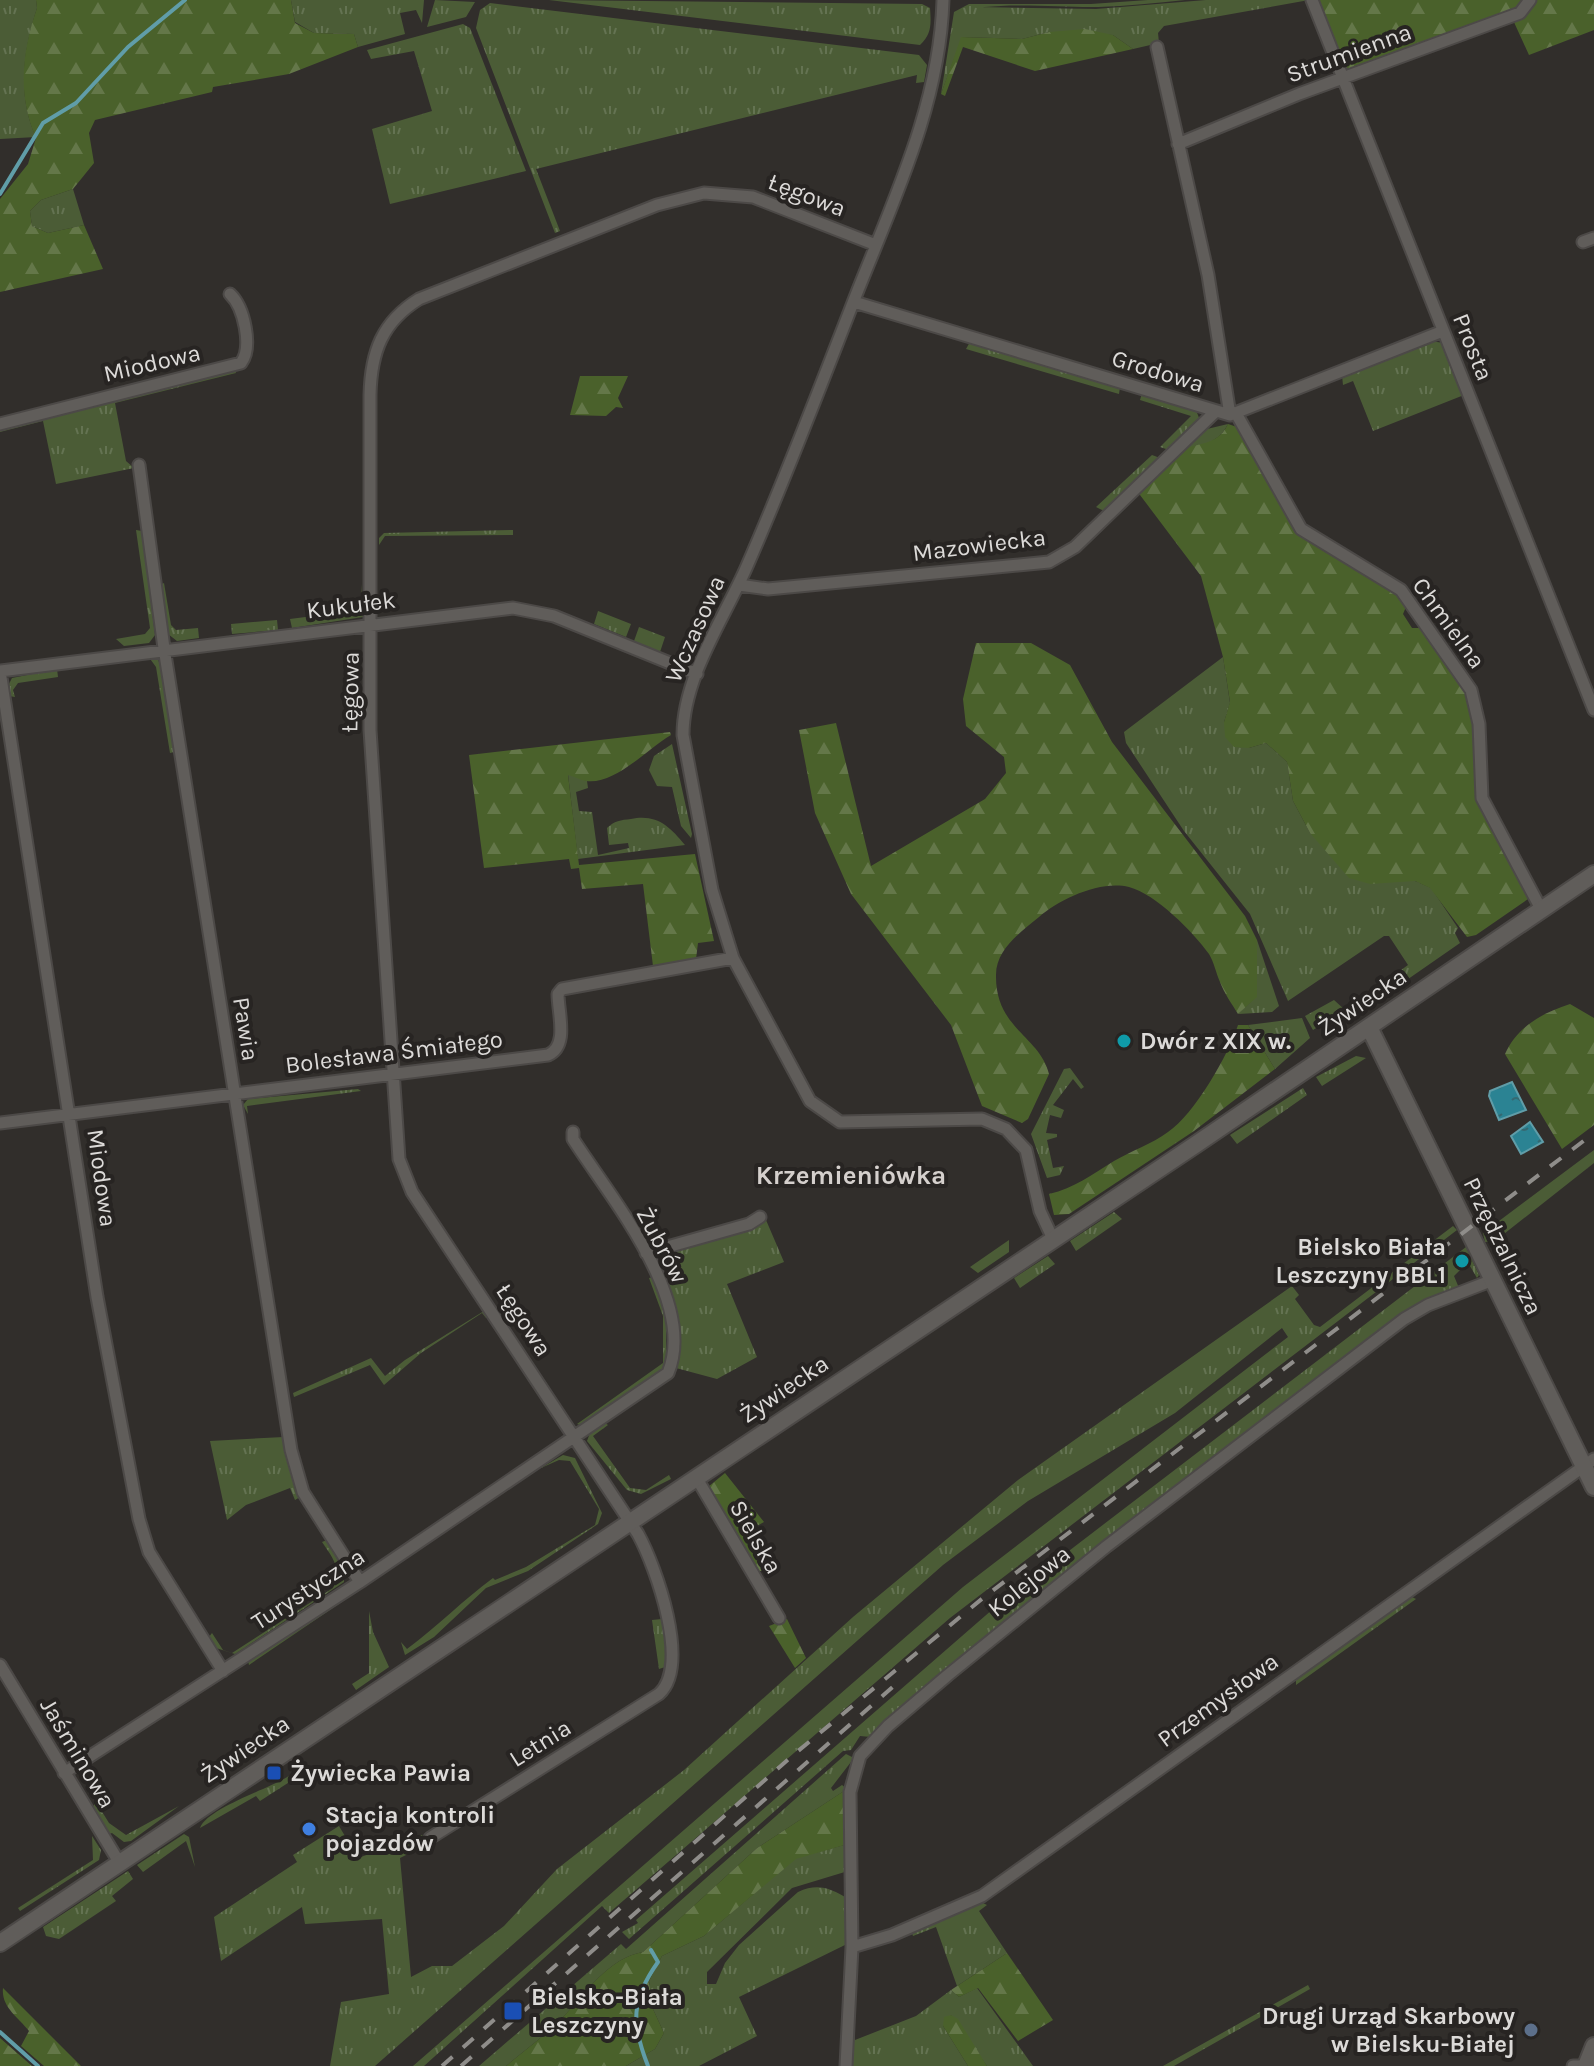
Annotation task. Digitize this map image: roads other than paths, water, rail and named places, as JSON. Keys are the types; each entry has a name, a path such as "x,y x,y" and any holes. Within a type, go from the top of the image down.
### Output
{"main road":[{"name":"Żywiecka","path":"0,1943 1594,874"},
{"name":"Przędzalnicza","path":"1369,1027 1493,1280 1589,1462 1594,1487"},
{"path":"1586,2066 1594,2046"}],"street":[{"name":"Wczasowa","path":"943,0 935,74 923,119 854,302 739,585 697,674 684,716 684,748 712,890 733,958 784,1057 816,1108 832,1119 851,1124 972,1119 998,1124 1012,1133 1026,1150 1040,1211 1053,1239"},
{"name":"Prosta","path":"1312,0 1594,710"},
{"name":"Strumienna","path":"1178,144 1299,94 1520,13 1530,0"},
{"name":"Chmielna","path":"1157,47 1208,275 1234,415 1301,529 1401,590 1471,690 1479,724 1482,798 1541,909"},
{"name":"Łęgowa","path":"670,1681 673,1654 660,1591 646,1548 406,1181 397,1144 370,730 370,377 380,338 407,307 435,292 657,205 704,193 753,197 876,245"},
{"name":"Miodowa","path":"0,424 241,363 248,346 238,305 230,294"},
{"name":"Grodowa","path":"854,302 1215,412 1234,415"},
{"path":"1234,415 1443,331"},
{"name":"Mazowiecka","path":"739,585 768,589 1049,562 1075,547 1215,412"},
{"name":"Pawia","path":"139,465 164,648 294,1465 313,1510 360,1582"},
{"name":"Kukułek","path":"0,671 164,648 527,609 554,616 697,674"},
{"name":"Miodowa","path":"0,671 103,1327 143,1536 164,1578 223,1671"},
{"name":"Bolesława Śmiałego","path":"0,1123 552,1054 560,1042 558,998 562,989 733,958"},
{"name":"Żubrów","path":"573,1132 573,1139 646,1253 672,1315 671,1366 662,1378 575,1439"},
{"path":"646,1253 749,1224 760,1217"},
{"name":"Kolejowa","path":"846,2066 852,1947 851,1777 860,1756 874,1740 1096,1555 1404,1319 1493,1280"},
{"name":"Turystyczna","path":"64,1773 575,1439"},
{"name":"Przemysłowa","path":"852,1947 892,1935 982,1896 1589,1462"},
{"name":"Sielska","path":"696,1477 779,1618"},
{"name":"Jaśminowa","path":"0,1665 119,1862"},
{"name":"Letnia","path":"430,1838 659,1694 670,1681"},
{"path":"1573,2066 1586,2066"}],"water":[{"path":"1512,1082 1526,1110 1499,1120 1489,1096 1490,1091"},
{"path":"1530,1122 1543,1142 1521,1154 1511,1136"}],"waterway":[{"path":"0,194 43,123 76,103 128,47 185,0"},
{"path":"648,2066 639,2037 636,2012 643,1988 658,1962 651,1950"},
{"path":"0,2032 38,2066"}],"railway":[{"path":"442,2066 792,1756 983,1598 1594,1133"},
{"path":"461,2066 895,1685"}],"place":[{"name":"Dwór z XIX w.","path":"1124,1041"},
{"name":"Bielsko Biała Leszczyny BBL1","path":"1462,1261"},
{"name":"Żywiecka Pawia","path":"274,1773"},
{"name":"Stacja kontroli pojazdów","path":"309,1829"},
{"name":"Bielsko-Biała Leszczyny","path":"513,2011"},
{"name":"Drugi Urząd Skarbowy w Bielsku-Białej","path":"1531,2030"}],"district":[{"name":"Krzemieniówka","path":"851,1175"}]}
